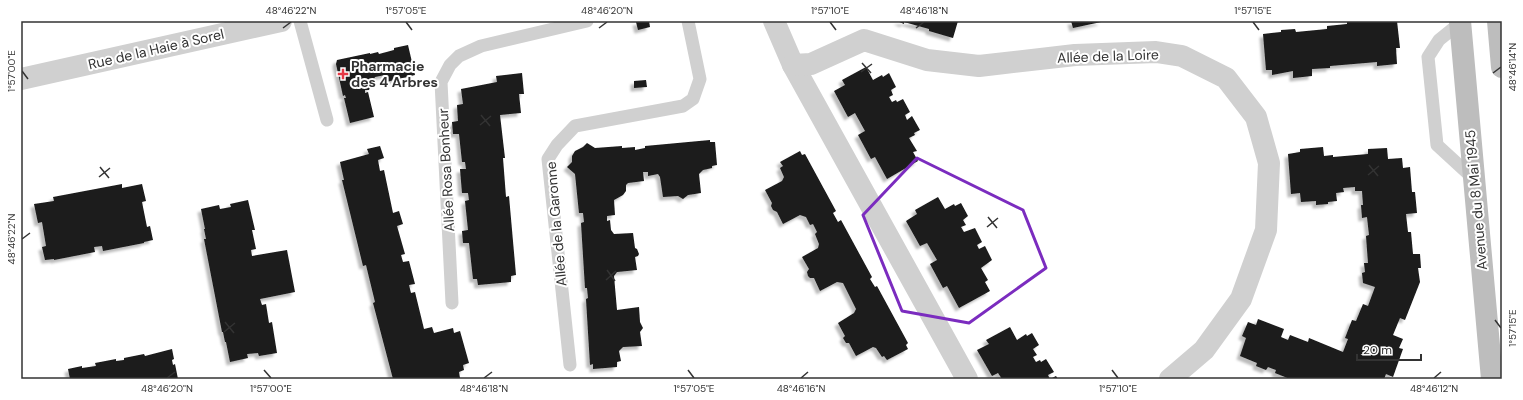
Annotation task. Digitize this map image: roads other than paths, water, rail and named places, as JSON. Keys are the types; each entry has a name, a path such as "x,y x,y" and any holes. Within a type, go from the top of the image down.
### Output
{"street":[{"name":"Rue de la Haie à Sorel","path":"24,79 281,21"},
{"path":"774,21 793,65 967,379"},
{"path":"1498,21 1502,67"},
{"name":"Avenue du 8 Mai 1945","path":"1460,22 1492,379"},
{"name":"Allée de la Loire","path":"793,65 811,64 864,40 927,60 979,66 1075,55 1156,52 1182,56 1226,78 1256,117 1270,163 1266,230 1241,299 1204,350 1170,379"}],"lane":[{"path":"300,21 327,120"},
{"name":"Allée Rosa Bonheur","path":"452,303 441,82 450,65 459,56 481,46 587,21"},
{"name":"Allée de la Garonne","path":"570,365 548,159 557,145 575,126 683,106 692,99 700,79 688,21"},
{"path":"1460,22 1439,40 1428,58 1437,146 1474,179"}],"place":[{"name":"Pharmacie des 4 Arbres","path":"343,74"}]}
